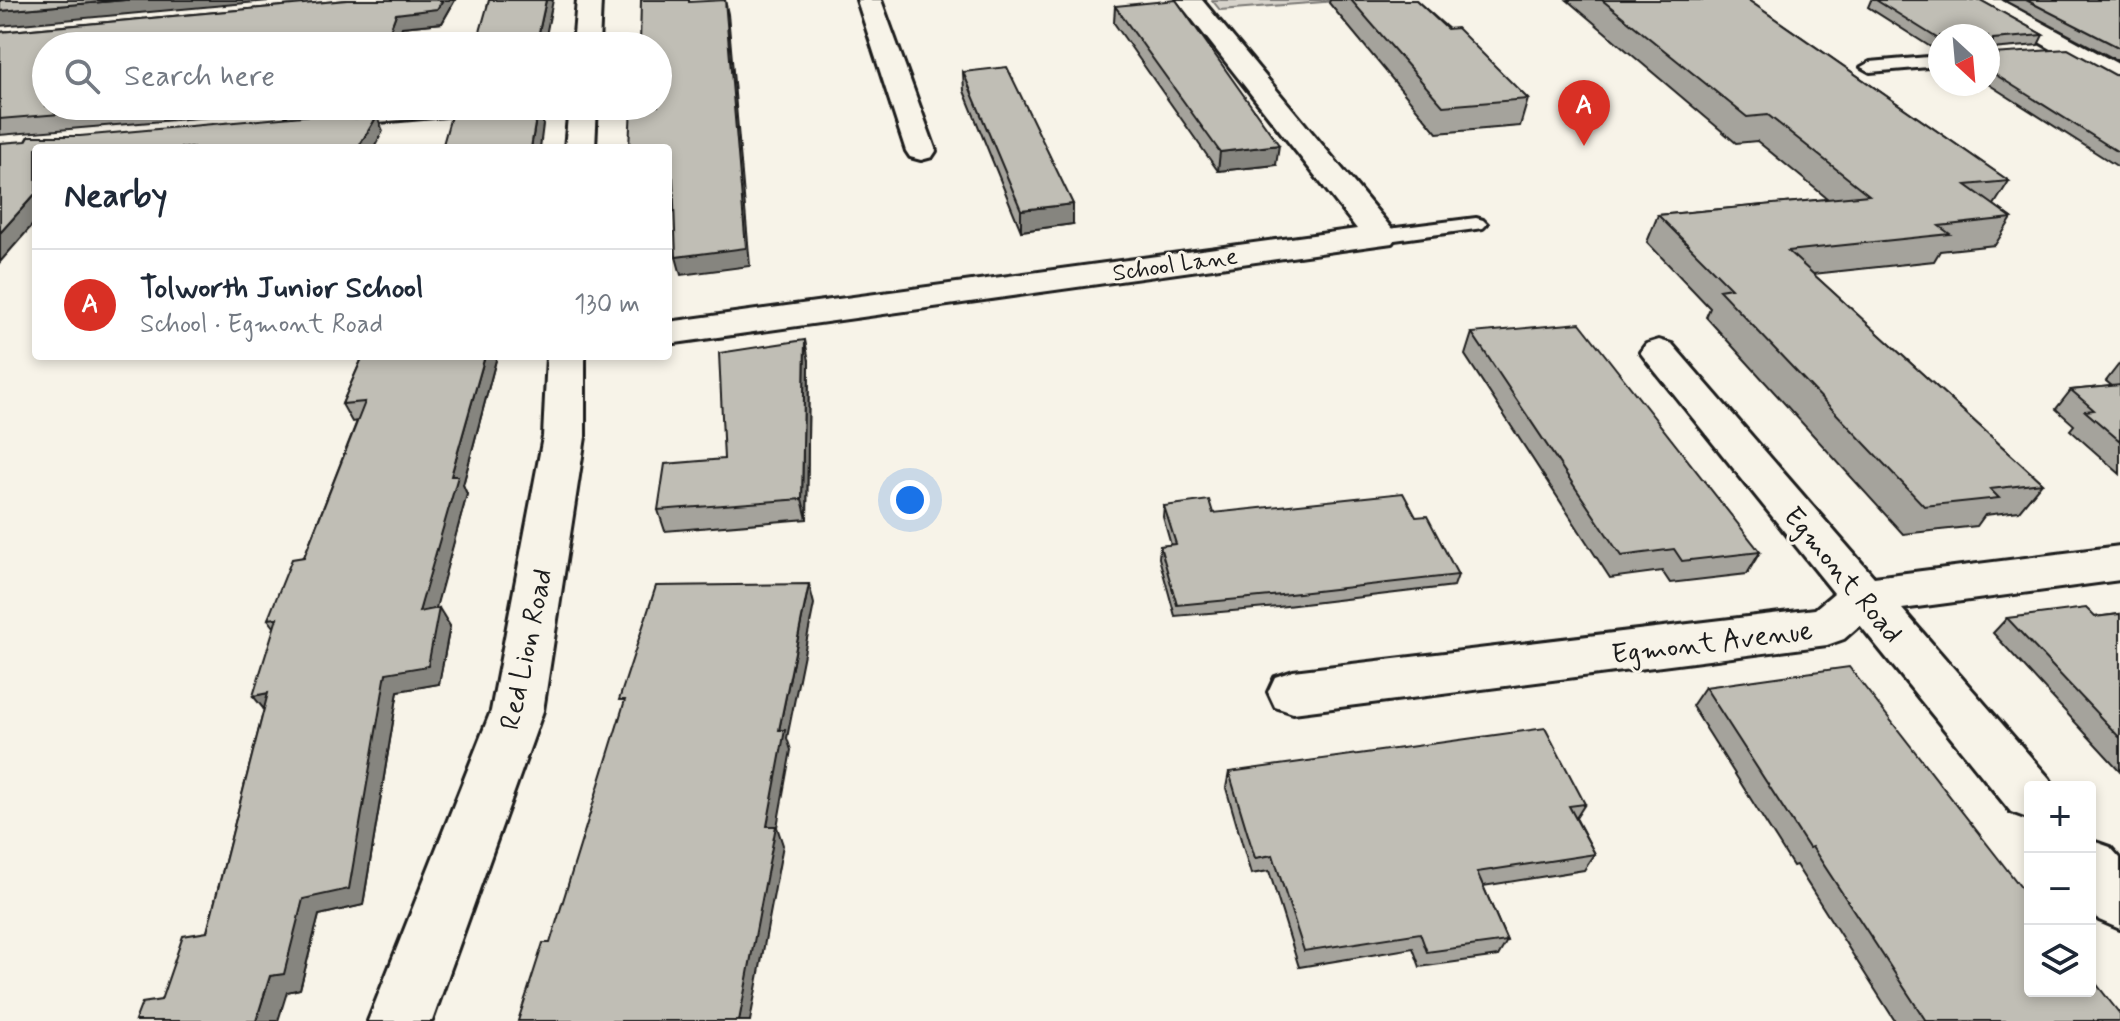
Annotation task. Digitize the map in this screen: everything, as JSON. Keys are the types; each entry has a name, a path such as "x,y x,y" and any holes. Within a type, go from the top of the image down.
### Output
{"street":[{"path":"587,32 589,0"},
{"path":"869,0 921,151"},
{"path":"1189,0 1380,236"},
{"path":"1982,0 2120,76"},
{"path":"275,122 298,120"},
{"path":"580,144 582,120"},
{"name":"School Lane","path":"672,332 1380,236"},
{"name":"Egmont Road","path":"1659,352 2024,788"},
{"name":"Red Lion Road","path":"400,1021 517,711 564,437 566,360"},
{"path":"1862,596 2120,563"},
{"name":"Egmont Avenue","path":"1293,692 1827,626 1862,596"},
{"path":"2096,873 2120,901"}],"lane":[{"path":"2044,52 2071,50"},
{"path":"1870,67 1928,62"},
{"path":"1380,236 1476,224"}],"shaded area":[{"path":"1212,0 1350,0 1220,10"}],"building":[{"path":"0,0 125,0 0,11"},
{"path":"347,0 443,0 437,9 396,14 389,32 32,32 32,116 0,119 0,32"},
{"path":"489,0 546,0 539,32 480,32"},
{"path":"641,0 725,0 746,248 676,257 672,144 629,144 630,120 672,120 672,32 640,32"},
{"path":"1176,0 1279,145 1220,152 1115,6"},
{"path":"1351,0 1416,0 1447,29 1457,28 1528,99 1443,106"},
{"path":"1602,0 1748,0 2009,181 1966,185 2012,218 1939,226 1950,234 1788,251 2042,483 1990,489 1999,498 1924,506 1719,290 1731,288 1658,215 1869,195 1768,115 1747,117"},
{"path":"1876,0 1980,0 2043,35 2000,38 2000,24 1928,24 1928,32"},
{"path":"2026,0 2120,0 2120,48"},
{"path":"2068,49 2120,76 2120,153 2000,78 2000,53"},
{"path":"1007,67 1073,204 1021,210 963,72"},
{"path":"258,120 375,120 360,144 32,144 32,197 0,233 0,143 26,141 29,136 80,136"},
{"path":"450,120 536,120 532,144 443,144"},
{"path":"1580,323 1760,552 1682,561 1674,549 1621,556 1472,333"},
{"path":"805,340 802,499 658,510 665,464 724,459 719,353"},
{"path":"361,360 484,360 451,476 458,476 419,612 439,608 428,666 386,673 349,889 303,899 284,974 270,976 256,1021 135,1021 142,1003 161,1000 183,936 207,932 268,693 253,696 277,618 268,619 292,559 304,557 365,402 342,404"},
{"path":"2120,385 2120,441 2085,411 2094,410 2071,390"},
{"path":"1403,493 1416,517 1427,516 1458,575 1177,605 1160,546 1176,544 1164,506 1209,500 1213,513"},
{"path":"809,584 779,730 785,730 767,826 776,826 739,1021 518,1021 543,943 550,943 625,700 619,700 656,586"},
{"path":"2086,608 2095,617 2120,614 2120,738 2007,618"},
{"path":"1849,667 2024,891 2024,997 2096,997 2096,984 2120,1014 2120,1021 1926,1021 1705,687"},
{"path":"1545,728 1585,804 1569,806 1595,854 1477,872 1507,941 1427,952 1420,933 1304,951 1273,855 1255,858 1229,772"}],"place":[{"name":"Tolworth Junior School","path":"1584,146"}]}
